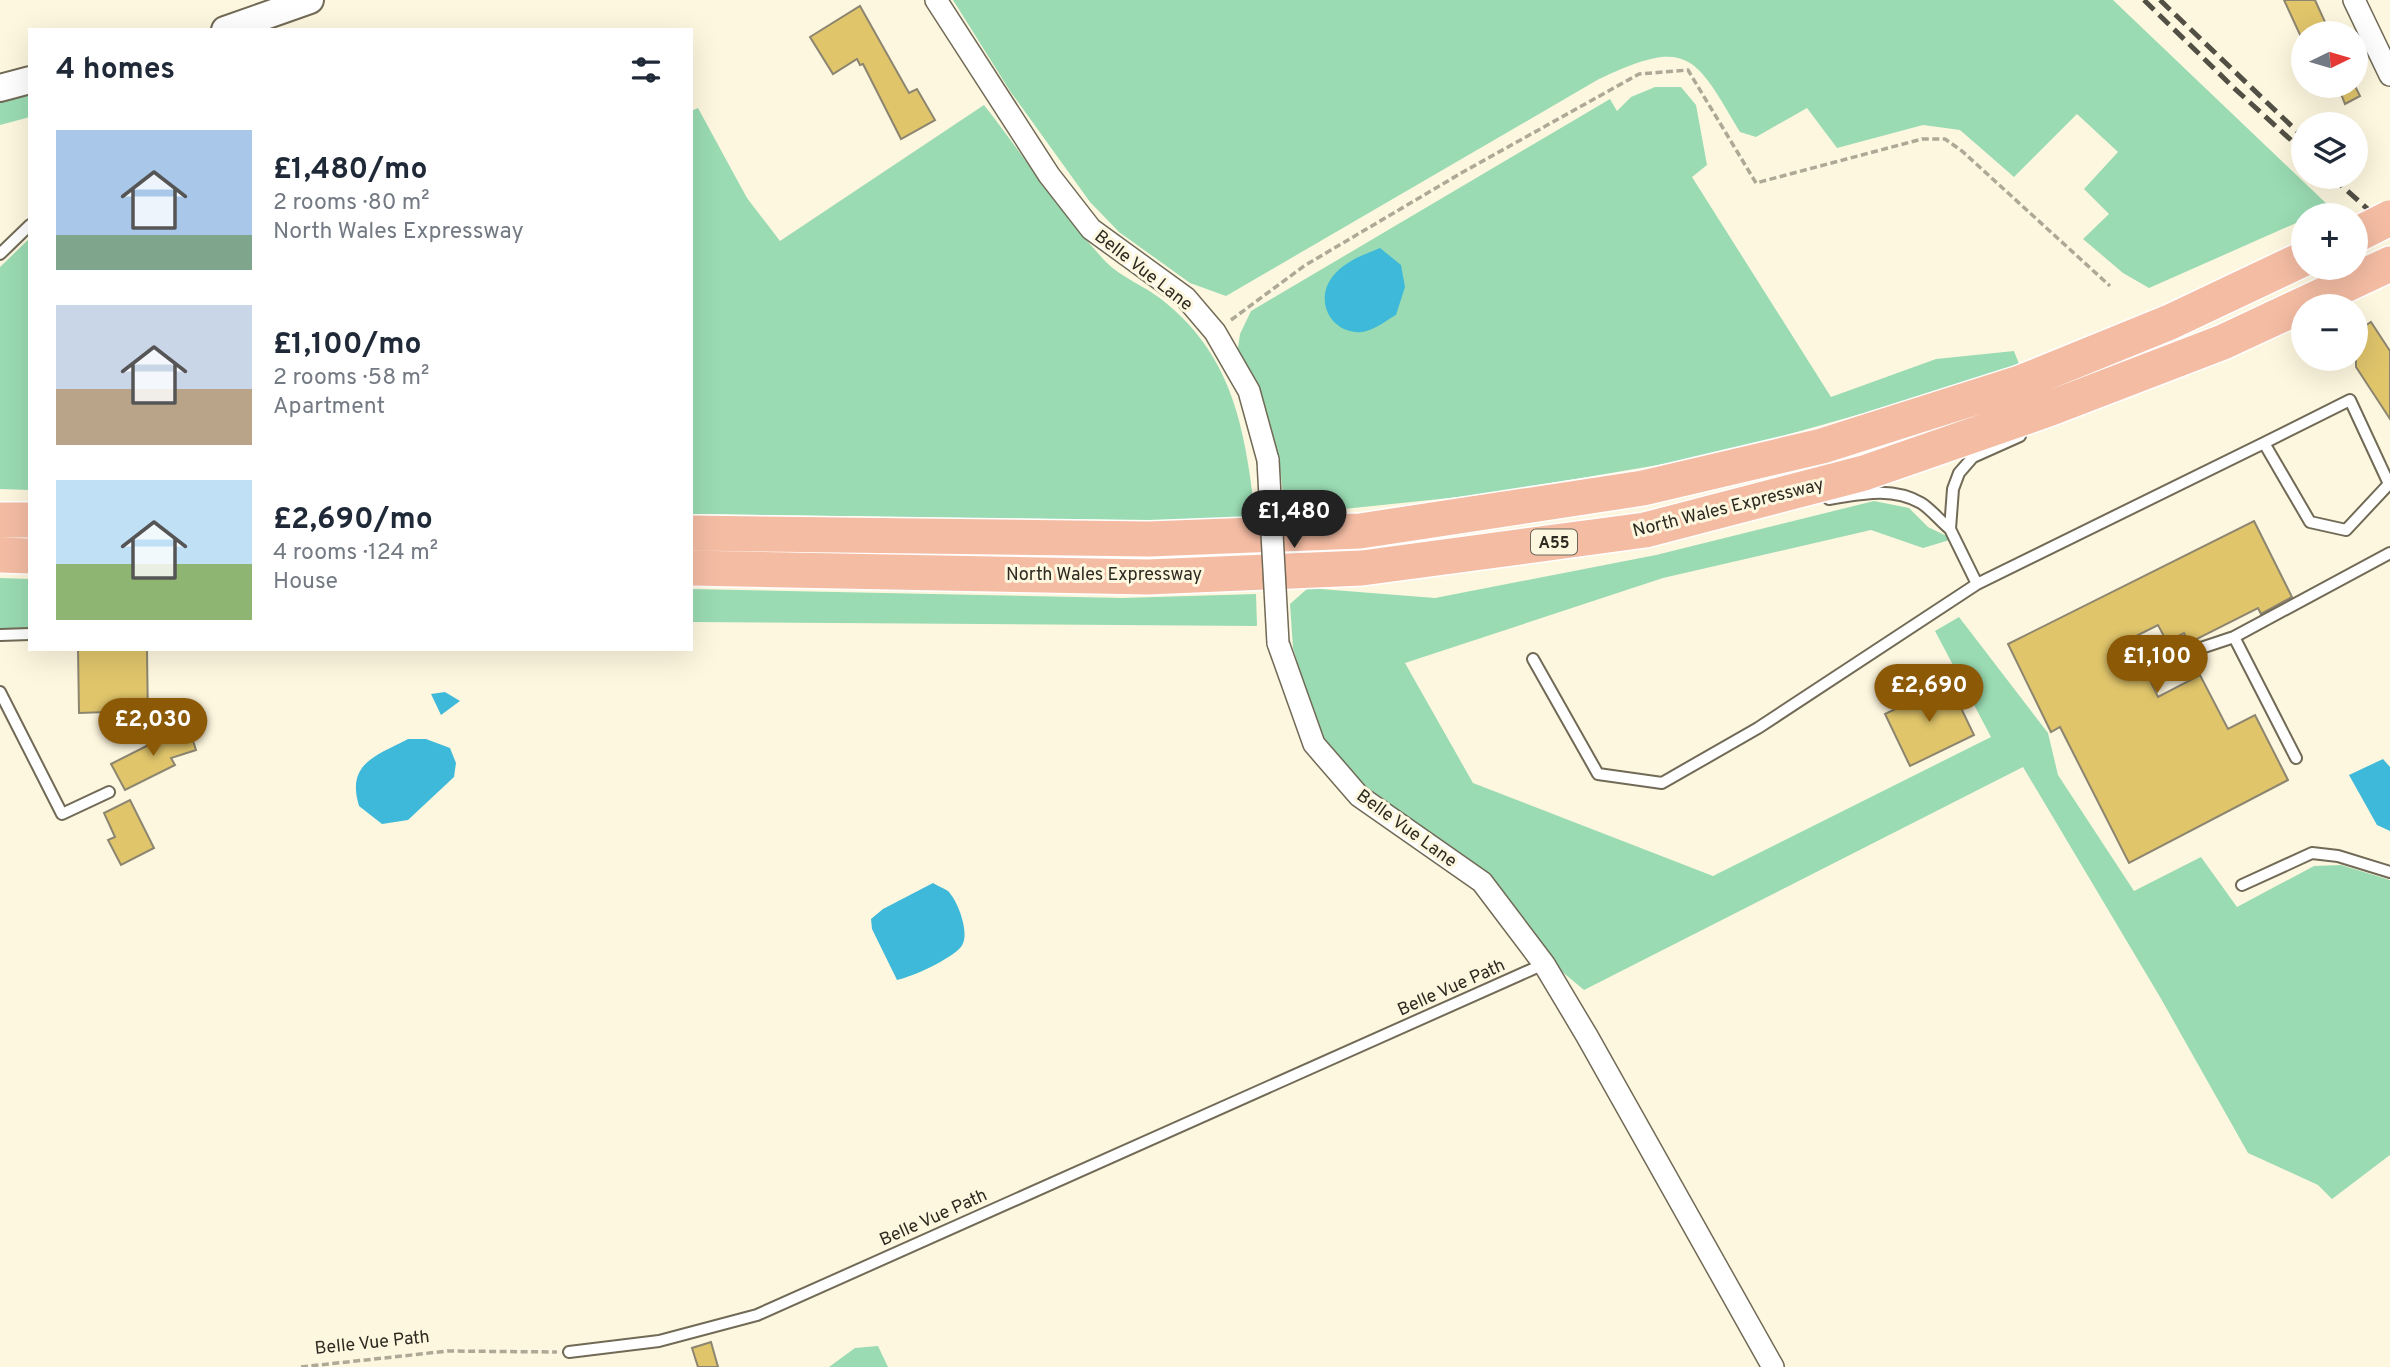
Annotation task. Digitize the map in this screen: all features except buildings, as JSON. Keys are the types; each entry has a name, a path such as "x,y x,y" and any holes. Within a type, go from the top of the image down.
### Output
{"highway":[{"path":"2368,229 2390,218"},
{"name":"North Wales Expressway","path":"693,533 1149,539 1360,531 1643,488 1822,446 2020,383 2170,323 2291,265"},
{"name":"North Wales Expressway","path":"693,568 1148,577 1362,568 1645,530 1864,473 2051,408 2223,342 2381,269"},
{"path":"0,520 28,520"},
{"path":"0,555 28,556"}],"street":[{"path":"231,28 310,0"},
{"name":"Belle Vue Lane","path":"936,0 1049,175 1091,229 1186,298 1215,332 1249,391 1268,460 1278,642 1314,744 1359,796 1482,883 1544,964 1773,1367"},
{"path":"2354,0 2390,75"},
{"path":"0,88 28,81"}],"lane":[{"path":"0,254 28,227"},
{"path":"2048,423 2223,342"},
{"path":"1533,659 1598,774 1662,783 1758,728 1977,584 2350,400 2389,484 2346,530 2310,522 2264,443"},
{"path":"1950,529 1953,489 1959,473 1973,457 2036,429"},
{"path":"1816,501 1882,491 1923,504 1950,529 1977,584"},
{"path":"1683,519 1802,502"},
{"path":"2165,660 2234,637 2390,553"},
{"path":"0,635 28,634"},
{"path":"2234,637 2296,758"},
{"path":"0,692 62,814 109,792"},
{"path":"2242,885 2312,853 2338,856 2390,872"},
{"name":"Belle Vue Path","path":"569,1352 659,1341 757,1315 1544,964"}],"path":[{"path":"1215,332 1304,266 1463,172 1639,74 1688,70 1756,183 1922,139 1945,139 1962,151 2110,286"},
{"name":"Belle Vue Path","path":"301,1367 448,1351 569,1352"}],"green space":[{"path":"953,0 2113,0 2291,170 2291,189 2311,189 2326,203 2291,203 2291,225 2149,288 2123,273 2083,239 2109,214 2084,189 2118,152 2077,114 2014,177 1960,130 1923,125 1837,148 1807,108 1756,137 1740,132 1699,70 1686,61 1671,57 1629,66 1599,79 1226,296 1190,283 1119,232 1090,202 1010,91"},
{"path":"1655,87 1681,87 1696,105 1707,165 1692,177 1831,397 1936,359 2014,351 2019,364 1939,392 1711,456 1488,494 1286,515 1278,454 1256,387 1238,348 1240,334 1251,311 1610,99 1617,111 1631,97"},
{"path":"28,92 28,118 0,125 0,99"},
{"path":"984,105 1058,204 1105,261 1166,303 1190,325 1208,349 1223,375 1242,430 1256,522 693,514 693,110 698,108 747,198 780,241"},
{"path":"28,240 28,490 0,489 0,267"},
{"path":"1874,501 1909,508 1928,527 1953,539 1923,548 1871,530 1663,578 1405,663 1473,783 1713,876 1991,737 1935,631 1959,617 2048,733 2058,775 2134,891 2201,857 2237,907 2314,866 2341,865 2390,880 2390,1155 2332,1199 2318,1185 2248,1153 2160,997 2023,767 1584,990 1548,960 1485,875 1364,790 1321,741 1293,648 1290,604 1308,588 1435,598 1656,555"},
{"path":"0,578 28,579 28,628 0,629"},
{"path":"693,589 1123,598 1256,594 1257,626 693,622"},
{"path":"878,1346 888,1367 829,1367 855,1348"}],"water":[{"path":"1380,248 1401,265 1405,287 1396,315 1367,331 1346,330 1338,326 1327,312 1325,294 1328,285 1343,266"},
{"path":"445,692 460,701 441,715 431,694"},
{"path":"408,739 426,739 450,748 456,763 454,777 408,820 382,824 359,806 356,791 360,770 375,756"},
{"path":"2383,759 2390,767 2390,831 2377,825 2349,775"},
{"path":"933,883 948,891 956,902 964,927 964,942 956,952 940,962 897,980 872,929 871,919 883,909"}],"railway":[{"path":"2144,0 2291,140"},
{"path":"2160,0 2291,126"},
{"path":"2345,189 2390,229"}]}
